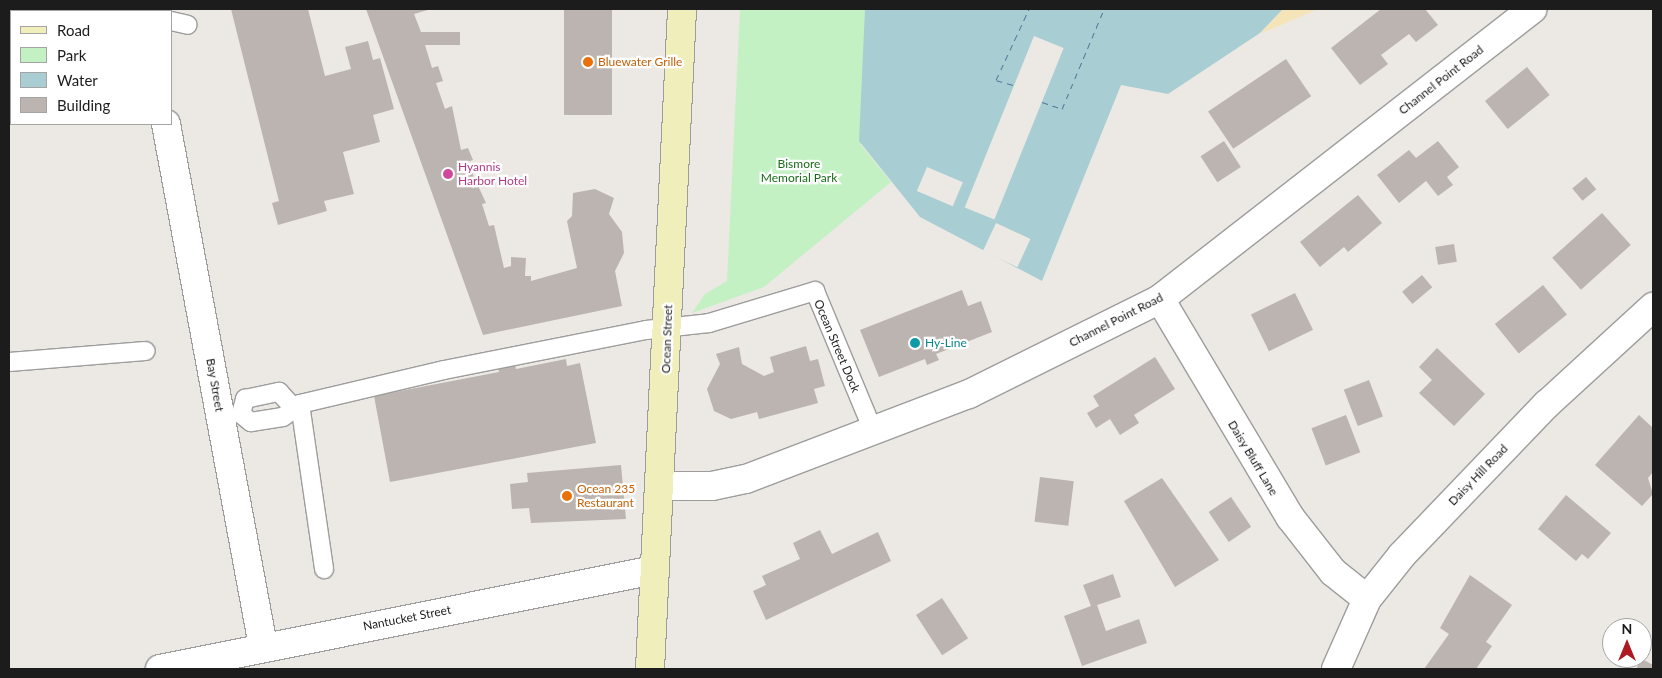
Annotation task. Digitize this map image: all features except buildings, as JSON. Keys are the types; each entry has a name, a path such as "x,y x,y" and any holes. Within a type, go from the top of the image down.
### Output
{"main road":[{"name":"Ocean Street","path":"650,669 682,9"}],"street":[{"name":"Channel Point Road","path":"659,486 729,484 969,394 1160,299 1533,9"},
{"name":"Bay Street","path":"166,125 231,415 263,646"},
{"name":"Daisy Bluff Lane","path":"1160,299 1290,518 1334,572 1367,599"},
{"name":"Daisy Hill Road","path":"1336,669 1367,599 1402,555 1540,411 1653,307"},
{"name":"Nantucket Street","path":"160,669 263,646 654,570"}],"lane":[{"name":"Ocean Street Dock","path":"668,328 710,323 815,291 873,430"},
{"path":"324,569 296,406 280,392 245,398 231,415 251,422 284,417 296,406 444,370 668,328"},
{"path":"9,362 146,351"}],"sand":[{"path":"1283,9 1318,9 1260,34"}],"green space":[{"name":"Bismore Memorial Park","path":"740,9 867,9 861,145 891,182 764,287 692,313 705,294 727,281"}],"water":[{"path":"865,9 1283,9 1260,33 1168,94 1121,85 1042,281 920,217 859,141"}],"pier":[{"path":"1034,36 1064,48 994,220 965,208"},
{"path":"927,167 963,182 953,206 917,191"},
{"path":"996,223 1030,239 1017,267 983,251"}],"ferry route":[{"path":"1013,85 996,80 1029,9"},
{"path":"1042,102 1062,109 1104,9"}],"place":[{"name":"Bluewater Grille","path":"588,62"},
{"name":"Hyannis Harbor Hotel","path":"448,174"},
{"name":"Hy-Line","path":"915,343"},
{"name":"Ocean 235 Restaurant","path":"567,496"}]}
